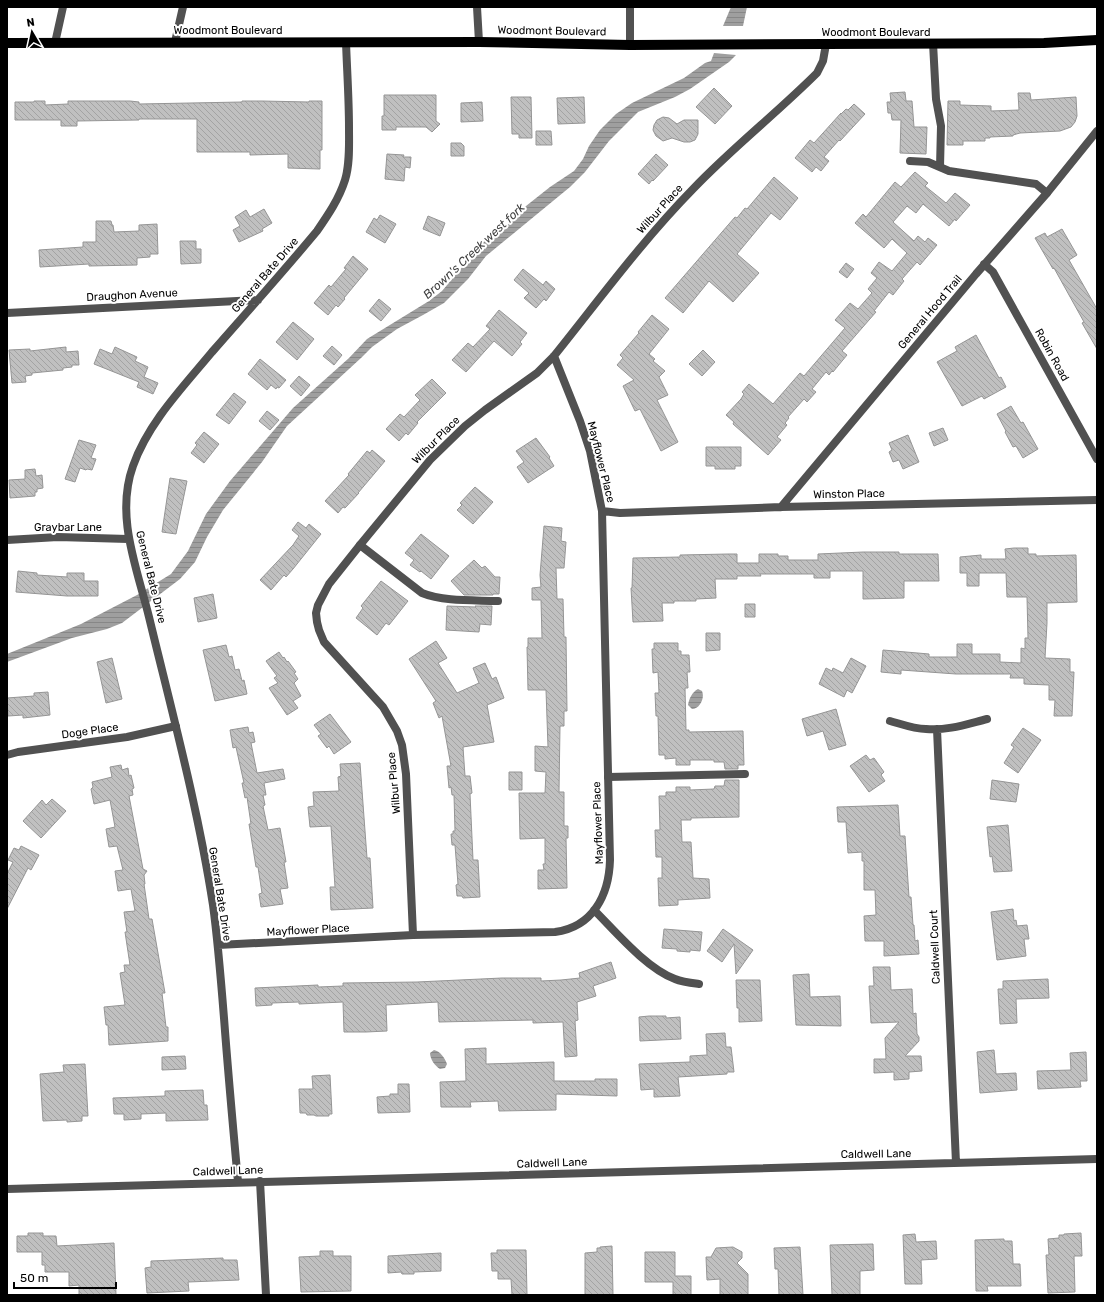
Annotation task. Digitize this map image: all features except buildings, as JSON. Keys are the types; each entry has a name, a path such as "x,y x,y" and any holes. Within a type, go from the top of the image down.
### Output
{"main road":[{"name":"Woodmont Boulevard","path":"7,43 479,42 630,45 1044,43 1097,40"}],"street":[{"path":"55,43 63,7"},
{"path":"175,42 183,7"},
{"path":"477,7 479,42"},
{"path":"630,7 630,45"},
{"name":"General Bate Drive","path":"238,1182 218,945 212,903 197,823 176,726 148,611 128,539 127,521 129,480 139,451 150,431 191,377 294,259 326,218 336,201 348,170 349,140 346,42"},
{"name":"Wilbur Place","path":"413,935 406,774 402,745 397,731 383,707 329,648 319,630 316,613 322,595 360,545 430,460 480,414 537,373 554,356 645,242 692,189 734,148 817,73 823,61 826,44"},
{"path":"933,44 934,84 941,126 940,167"},
{"name":"General Hood Trail","path":"781,507 984,264 1047,193 1097,131"},
{"path":"910,161 928,162 949,171 1036,184 1047,193"},
{"name":"Robin Road","path":"984,264 993,272 1097,459"},
{"name":"Draughon Avenue","path":"7,313 258,300"},
{"name":"Mayflower Place","path":"218,945 413,935 562,931 584,921 594,910 604,894 610,875 602,512 590,451 580,421 554,356"},
{"name":"Winston Place","path":"602,512 620,513 781,507 1097,500"},
{"name":"Graybar Lane","path":"7,540 58,537 128,539"},
{"path":"360,545 428,596 498,601"},
{"path":"890,721 916,728 937,729 957,727 987,718"},
{"name":"Doge Place","path":"7,755 18,752 94,743 176,726"},
{"name":"Caldwell Court","path":"937,729 956,1163"},
{"path":"608,777 744,774"},
{"path":"594,910 651,965 682,982 699,984"},
{"name":"Caldwell Lane","path":"7,1189 1097,1159"},
{"path":"260,1181 266,1295"}],"shaded area":[{"path":"731,7 747,7 743,26 723,26"},
{"path":"714,53 736,55 729,62 690,89 675,97 638,112 609,141 585,172 570,187 486,256 468,279 444,303 397,329 372,347 287,426 262,462 223,510 207,537 195,562 180,579 122,623 107,629 72,638 7,662 7,654 81,624 137,595 171,574 188,551 206,514 230,481 293,408 349,358 367,339 429,301 442,291 485,240 504,228 526,206 550,187 574,171 600,130 616,114 632,103 684,78 705,63 711,61"},
{"path":"698,689 702,691 703,697 701,703 695,709 692,709 688,705 689,700 692,694"},
{"path":"434,1050 440,1053 445,1059 447,1064 445,1068 440,1069 433,1062 430,1053"}],"water label":[{"name":"Brown's Creek west fork","path":"474,251"}]}
